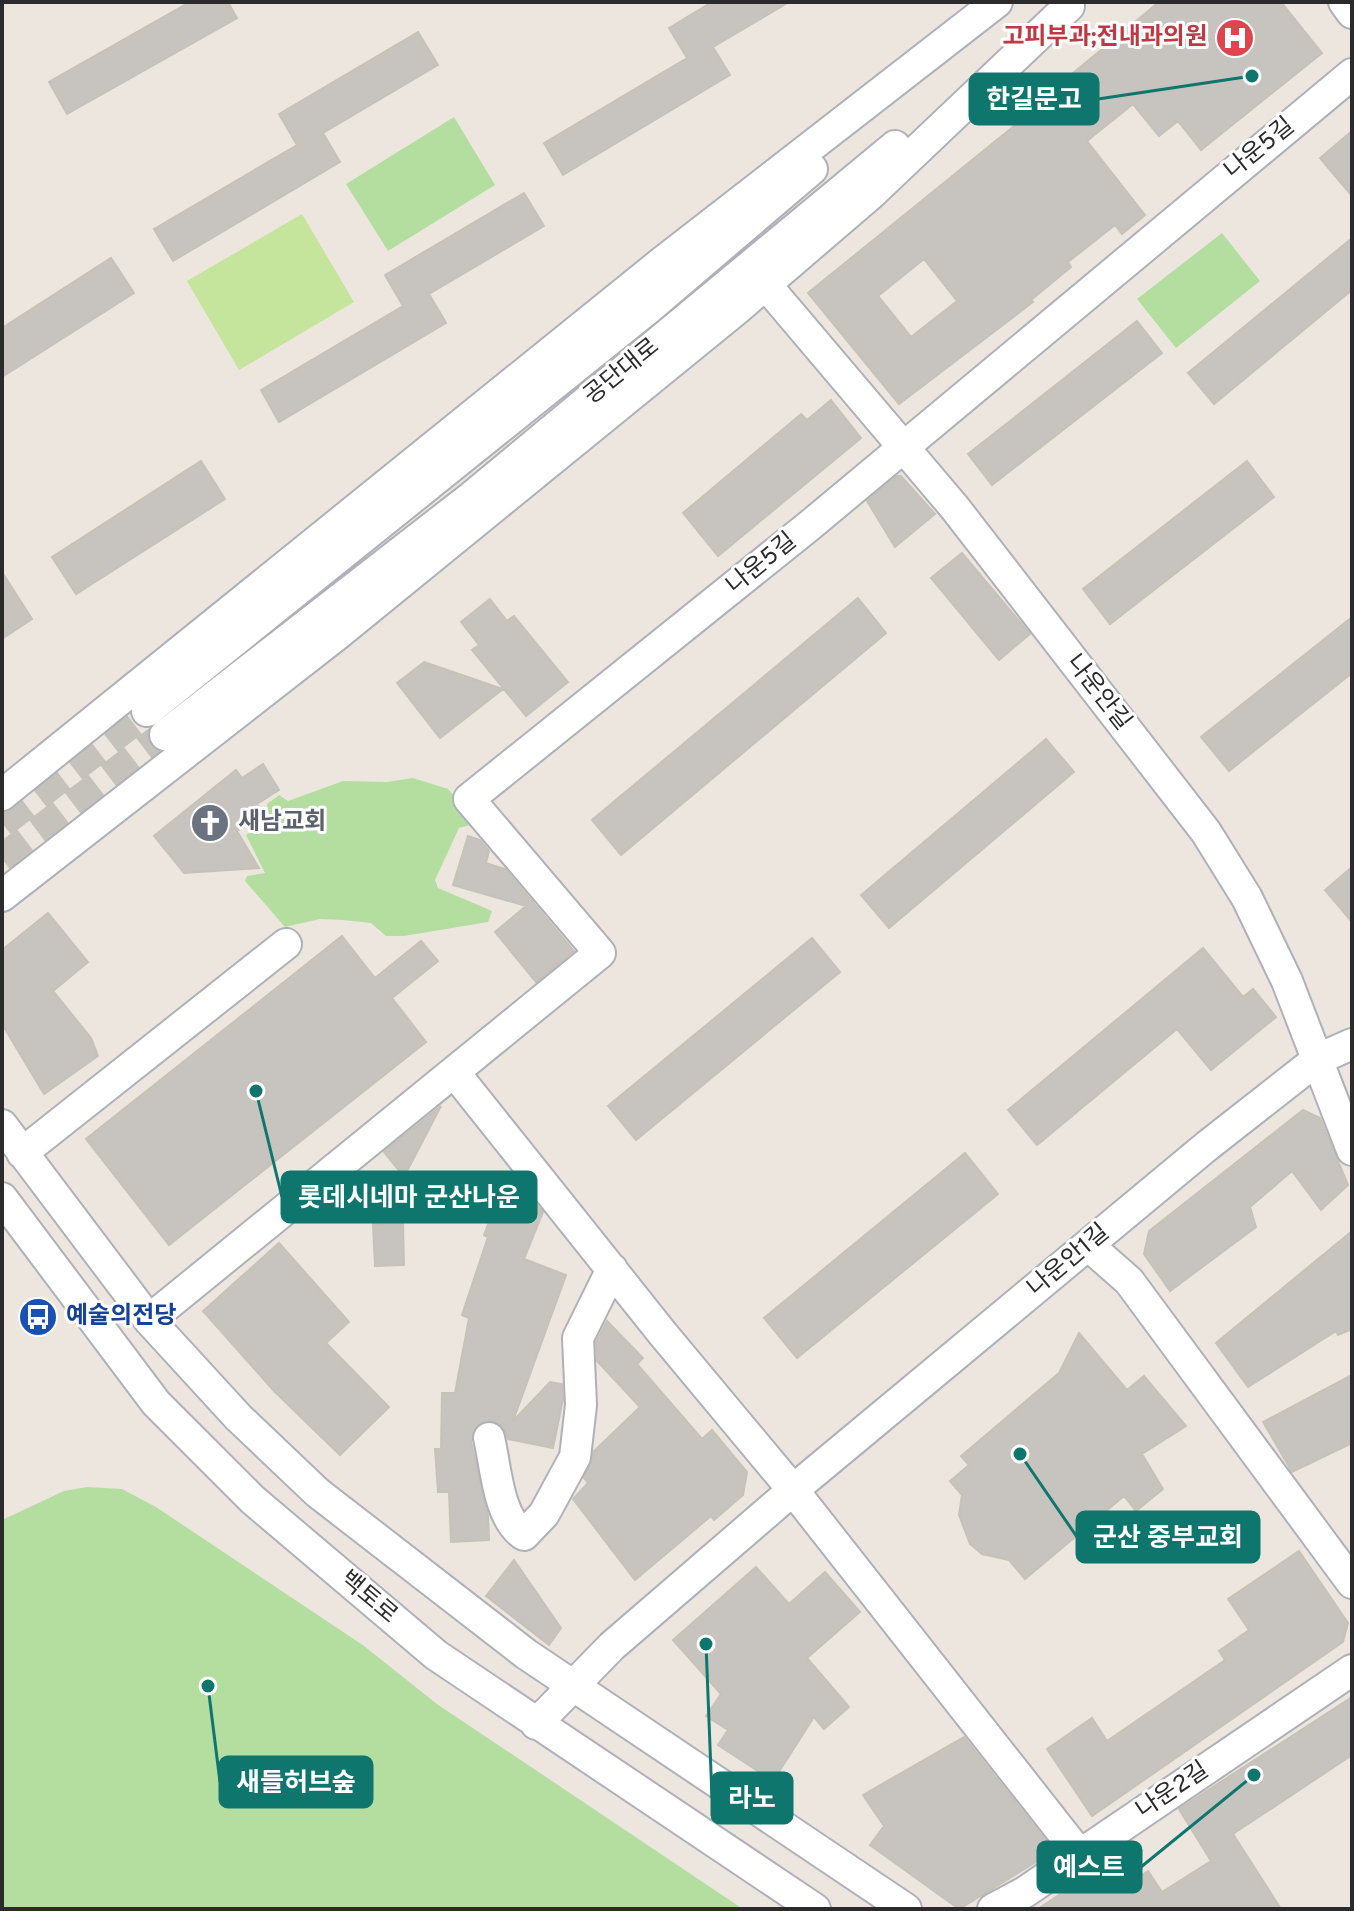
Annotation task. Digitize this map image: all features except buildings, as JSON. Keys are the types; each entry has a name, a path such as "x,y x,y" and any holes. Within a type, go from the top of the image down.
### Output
{"street":[{"path":"2,795 661,263 997,2"},
{"name":"공단대로","path":"1009,2 156,723 470,498 1071,4"},
{"path":"1344,2 1352,13"},
{"path":"2,896 346,627 766,285 872,193 1071,4"},
{"name":"나운5길","path":"454,1072 600,953 469,799 809,526 901,446 1352,74"},
{"name":"나운안길","path":"766,285 955,508 1206,832 1247,898 1287,981 1352,1150"},
{"path":"9,1133 286,944"},
{"name":"나운안1길","path":"536,1724 573,1685 793,1490 1318,1059 1352,1044"},
{"path":"149,1320 454,1072 793,1490 1080,1855"},
{"name":"백토로","path":"9,1133 149,1320 238,1417 318,1493 526,1654 906,1909"},
{"name":"백토로","path":"2,1198 111,1347 190,1439 253,1500 424,1645 536,1724 815,1909"},
{"path":"1088,1245 1129,1281 1352,1583"},
{"path":"489,1438 505,1504 514,1528 524,1535 544,1514 575,1457 581,1395 578,1338 612,1269"},
{"name":"나운2길","path":"993,1909 1080,1855 1352,1670"}],"green space":[{"path":"454,117 495,185 388,251 346,184"},
{"path":"302,214 354,302 239,370 187,281"},
{"path":"1222,233 1260,281 1176,348 1137,299"},
{"path":"413,778 448,789 473,817 470,825 459,828 435,880 438,888 492,911 488,922 404,936 386,936 371,923 343,920 320,919 285,927 245,881 247,876 265,873 246,835 270,818 267,804 279,795 288,801 343,781 387,782"},
{"path":"87,1487 122,1489 156,1507 364,1646 437,1704 743,1909 2,1909 2,1520 64,1491"}],"tunnel":[{"path":"2,823 147,711"},
{"path":"2,859 165,735"}],"place":[{"name":"고피부과;전내과의원","path":"1235,38"},
{"name":"한길문고","path":"1252,76"},
{"name":"새남교회","path":"210,823"},
{"name":"롯데시네마 군산나운","path":"256,1091"},
{"name":"예술의전당","path":"38,1317"},
{"name":"군산 중부교회","path":"1020,1454"},
{"name":"라노","path":"706,1644"},
{"name":"새들허브숲","path":"208,1686"},
{"name":"예스트","path":"1254,1775"}]}
